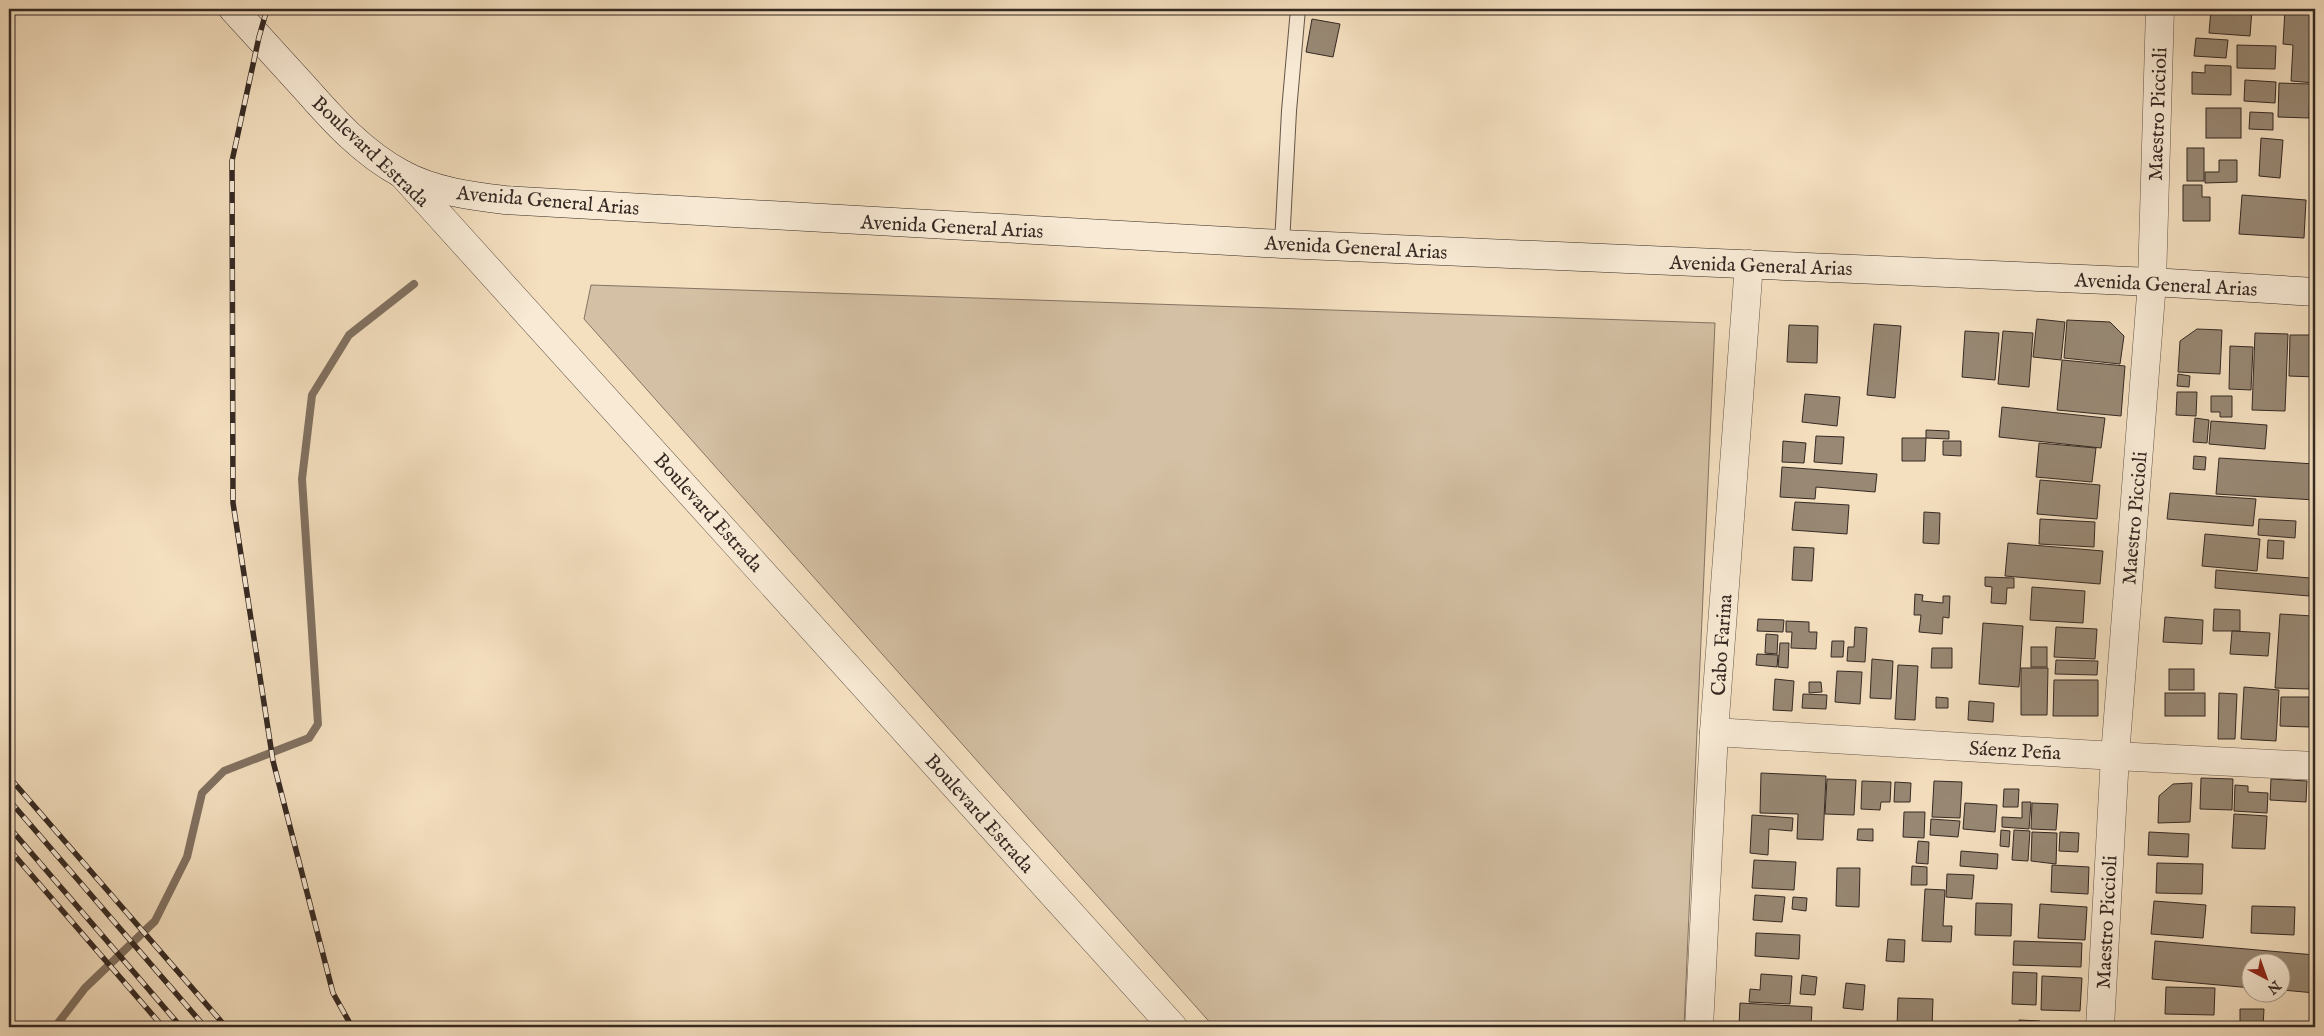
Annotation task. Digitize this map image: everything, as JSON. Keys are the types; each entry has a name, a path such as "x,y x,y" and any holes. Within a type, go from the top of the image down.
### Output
{"street":[{"name":"Boulevard Estrada","path":"233,9 349,136 371,154 402,174 1173,1027"},
{"name":"Maestro Piccioli","path":"2100,1027 2115,756 2152,282 2160,9"},
{"name":"Avenida General Arias","path":"402,174 433,188 468,196 505,200 1282,244 2152,282 2315,292"},
{"name":"Cabo Farina","path":"1699,1027 1714,732 1749,264"},
{"name":"Sáenz Peña","path":"1714,732 2315,766"}],"lane":[{"path":"1282,244 1289,112 1298,9"}],"shaded area":[{"path":"591,285 1715,323 1684,1027 1214,1027 584,319"}],"building":[{"path":"2211,9 2252,9 2250,36 2209,33"},
{"path":"2285,9 2315,9 2315,83 2291,81 2293,45 2283,44"},
{"path":"1312,19 1340,24 1333,57 1306,52"},
{"path":"2196,38 2228,40 2226,58 2194,56"},
{"path":"2237,45 2276,46 2275,69 2237,68"},
{"path":"2205,65 2231,66 2231,95 2192,94 2192,72 2205,73"},
{"path":"2245,80 2276,82 2275,103 2244,101"},
{"path":"2279,83 2310,84 2309,118 2278,117"},
{"path":"2206,108 2241,108 2241,138 2206,138"},
{"path":"2250,112 2273,113 2273,130 2249,129"},
{"path":"2261,138 2283,140 2280,178 2259,176"},
{"path":"2187,148 2204,148 2204,181 2187,181"},
{"path":"2219,160 2237,160 2237,182 2205,183 2205,172 2219,172"},
{"path":"2183,185 2202,185 2202,197 2210,197 2210,221 2183,221"},
{"path":"2315,193 2315,240 2310,239"},
{"path":"2242,195 2306,200 2304,238 2239,234"},
{"path":"2037,319 2065,322 2061,360 2033,357"},
{"path":"2067,320 2110,322 2124,336 2120,364 2064,358"},
{"path":"1874,324 1901,326 1895,398 1867,395"},
{"path":"1789,325 1818,326 1817,363 1787,362"},
{"path":"2197,329 2222,330 2220,374 2178,372 2180,341"},
{"path":"1965,331 1999,333 1995,380 1962,377"},
{"path":"2003,331 2033,333 2029,387 1998,384"},
{"path":"2255,333 2288,334 2285,411 2252,410"},
{"path":"2290,335 2315,335 2315,377 2289,376"},
{"path":"2230,346 2253,347 2251,390 2229,389"},
{"path":"2062,360 2125,366 2121,416 2057,410"},
{"path":"2178,374 2190,376 2189,387 2177,386"},
{"path":"2177,392 2197,392 2196,416 2176,415"},
{"path":"1805,394 1840,397 1837,426 1802,422"},
{"path":"2211,396 2232,396 2232,417 2220,417 2220,412 2211,412"},
{"path":"2002,407 2105,418 2101,448 1999,437"},
{"path":"2195,418 2209,420 2207,443 2193,442"},
{"path":"2211,421 2267,425 2265,449 2209,444"},
{"path":"1926,430 1949,431 1949,439 1926,438"},
{"path":"1816,436 1844,437 1842,464 1814,462"},
{"path":"1902,438 1926,438 1925,461 1902,461"},
{"path":"1783,441 1806,443 1804,463 1782,462"},
{"path":"1943,441 1961,441 1961,456 1943,455"},
{"path":"2039,443 2096,448 2092,482 2036,477"},
{"path":"2194,456 2206,457 2205,470 2193,469"},
{"path":"2219,458 2315,464 2315,500 2216,494"},
{"path":"1782,467 1877,474 1875,492 1816,487 1815,499 1780,497"},
{"path":"2040,480 2100,485 2097,519 2037,514"},
{"path":"2170,493 2256,499 2253,526 2167,519"},
{"path":"1795,502 1849,505 1847,534 1792,530"},
{"path":"1924,512 1940,513 1939,544 1923,543"},
{"path":"2040,519 2095,522 2094,547 2039,544"},
{"path":"2259,519 2296,521 2295,538 2258,535"},
{"path":"2205,534 2260,539 2257,571 2202,566"},
{"path":"2268,540 2284,541 2283,559 2267,558"},
{"path":"2008,543 2103,551 2100,584 2005,576"},
{"path":"1794,547 1814,548 1812,581 1792,580"},
{"path":"2216,570 2310,578 2309,596 2215,588"},
{"path":"1985,577 2014,578 2014,588 2007,588 2006,604 1991,603 1992,587 1985,586"},
{"path":"2032,587 2085,591 2083,623 2030,620"},
{"path":"1915,594 1923,595 1922,601 1943,603 1943,596 1950,596 1949,618 1943,617 1942,634 1919,632 1921,615 1914,615"},
{"path":"2214,609 2240,610 2240,631 2213,631"},
{"path":"2280,614 2313,616 2309,689 2275,688"},
{"path":"2165,617 2203,620 2202,644 2163,642"},
{"path":"1758,619 1784,620 1783,632 1757,631"},
{"path":"1786,621 1809,622 1809,632 1817,632 1816,649 1791,648 1792,632 1786,632"},
{"path":"1983,623 2023,626 2019,687 1979,684"},
{"path":"1855,627 1867,628 1865,662 1847,661 1848,647 1854,647"},
{"path":"2056,627 2097,629 2095,659 2054,657"},
{"path":"2232,631 2270,633 2268,656 2230,654"},
{"path":"1766,634 1778,635 1777,654 1765,653"},
{"path":"1832,641 1844,641 1843,657 1831,657"},
{"path":"1780,643 1789,643 1788,668 1778,667"},
{"path":"2031,647 2047,647 2047,667 2031,667"},
{"path":"1932,648 1952,648 1952,668 1931,668"},
{"path":"1757,654 1778,655 1777,667 1756,665"},
{"path":"1872,659 1893,661 1891,699 1870,698"},
{"path":"2056,660 2098,661 2097,675 2055,674"},
{"path":"1898,665 1918,666 1915,720 1895,719"},
{"path":"2021,668 2048,668 2047,715 2021,715"},
{"path":"2169,669 2194,669 2194,690 2169,690"},
{"path":"1837,671 1862,672 1860,704 1835,702"},
{"path":"1775,679 1794,681 1792,711 1773,710"},
{"path":"2054,680 2098,680 2098,716 2053,716"},
{"path":"1809,682 1821,682 1822,692 1809,693"},
{"path":"2244,687 2279,690 2276,741 2241,739"},
{"path":"2165,693 2205,693 2205,716 2165,716"},
{"path":"2219,693 2237,694 2235,739 2218,739"},
{"path":"1803,694 1827,695 1826,709 1802,708"},
{"path":"1936,697 1948,698 1948,708 1936,708"},
{"path":"2281,697 2309,697 2309,727 2280,726"},
{"path":"1969,701 1994,703 1993,722 1968,720"},
{"path":"1761,773 1826,776 1823,840 1797,839 1798,814 1760,813"},
{"path":"2201,778 2233,779 2232,810 2200,809"},
{"path":"1827,779 1856,780 1854,815 1825,814"},
{"path":"2271,779 2307,781 2306,802 2270,800"},
{"path":"1862,781 1891,782 1890,802 1881,802 1880,810 1861,809"},
{"path":"1934,781 1962,782 1960,818 1932,817"},
{"path":"1895,782 1911,783 1910,802 1894,802"},
{"path":"2192,783 2190,822 2158,823 2159,796 2173,784"},
{"path":"2235,785 2248,786 2248,792 2268,793 2267,813 2234,811"},
{"path":"2004,789 2019,789 2018,807 2003,807"},
{"path":"2022,802 2031,802 2029,829 2002,827 2002,817 2022,818"},
{"path":"1965,803 1997,805 1995,832 1963,829"},
{"path":"2032,803 2058,804 2056,830 2031,829"},
{"path":"1904,812 1925,812 1924,838 1903,837"},
{"path":"2234,814 2267,816 2265,849 2232,848"},
{"path":"1752,815 1793,818 1792,831 1769,829 1768,855 1750,853"},
{"path":"1931,819 1960,821 1958,837 1930,835"},
{"path":"1858,829 1873,829 1873,841 1857,840"},
{"path":"2001,830 2010,831 2009,847 2000,846"},
{"path":"2014,830 2030,831 2028,861 2012,860"},
{"path":"2032,832 2057,833 2056,864 2031,861"},
{"path":"2060,832 2079,833 2078,852 2059,851"},
{"path":"2149,832 2189,834 2188,857 2148,855"},
{"path":"1918,841 1929,842 1928,864 1916,863"},
{"path":"1961,851 1998,854 1997,869 1960,866"},
{"path":"1754,860 1796,862 1794,890 1752,888"},
{"path":"2157,863 2203,864 2202,894 2156,893"},
{"path":"2052,865 2089,867 2088,894 2051,892"},
{"path":"1912,866 1927,867 1927,885 1911,885"},
{"path":"1837,868 1860,868 1859,907 1836,906"},
{"path":"1947,874 1974,875 1972,899 1946,897"},
{"path":"1925,889 1945,890 1943,926 1952,926 1951,942 1922,941"},
{"path":"1755,895 1785,897 1782,922 1753,920"},
{"path":"1793,897 1807,898 1806,911 1792,909"},
{"path":"2154,901 2206,905 2203,938 2151,934"},
{"path":"1976,903 2012,904 2011,936 1975,935"},
{"path":"2040,904 2087,907 2085,940 2038,938"},
{"path":"2252,906 2295,907 2294,935 2251,933"},
{"path":"1756,933 1800,935 1799,959 1755,956"},
{"path":"1888,939 1905,940 1904,962 1886,961"},
{"path":"2014,941 2082,943 2081,967 2013,965"},
{"path":"2155,941 2315,955 2315,993 2292,991 2292,954 2242,954 2242,987 2152,979"},
{"path":"2013,972 2037,973 2036,1005 2012,1004"},
{"path":"1761,974 1792,976 1790,1004 1749,1002 1750,989 1760,990"},
{"path":"1802,975 1817,977 1815,995 1800,994"},
{"path":"2042,976 2082,978 2080,1011 2041,1010"},
{"path":"1846,983 1865,985 1863,1010 1843,1008"},
{"path":"2166,987 2215,988 2214,1015 2165,1014"},
{"path":"1898,998 1933,999 1932,1027 1897,1027"},
{"path":"1740,1003 1812,1007 1811,1027 1739,1027"},
{"path":"2240,1009 2264,1009 2263,1027 2240,1026"},
{"path":"2019,1020 2040,1021 2040,1027 2019,1027"},
{"path":"2152,1023 2185,1023 2185,1027 2152,1027"}],"waterway":[{"path":"55,1027 85,988 155,921 187,857 202,793 224,771 309,738 318,724 302,479 312,395 349,335 414,284"}],"railway":[{"path":"267,9 259,37 232,161 233,503 273,761 333,993 352,1027"},
{"path":"9,777 226,1027"},
{"path":"9,800 205,1027"},
{"path":"9,827 181,1027"},
{"path":"9,849 163,1027"}]}
